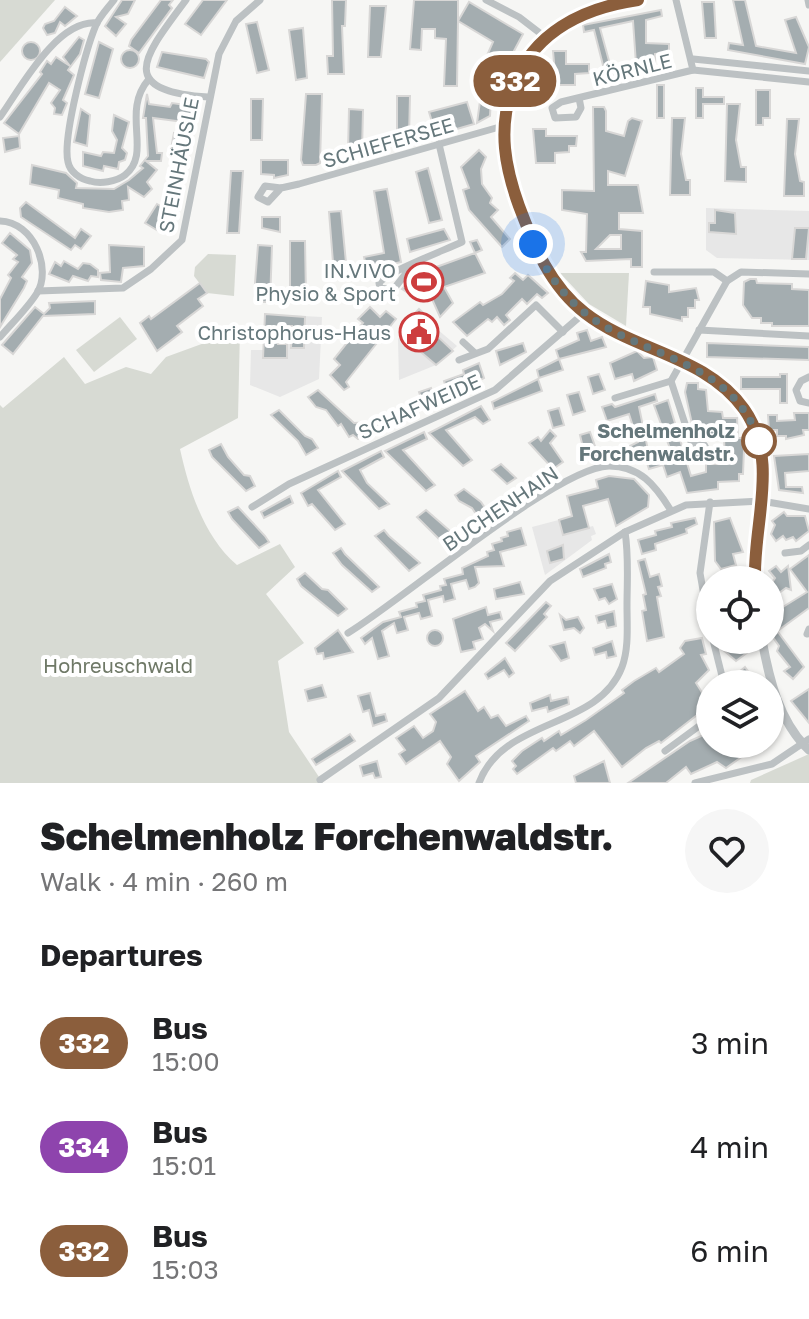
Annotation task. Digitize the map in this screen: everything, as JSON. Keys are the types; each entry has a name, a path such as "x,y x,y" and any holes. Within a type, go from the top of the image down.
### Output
{"street":[{"path":"114,0 97,23 67,140 67,160 78,176 100,183 111,181 125,175 133,165 137,156 136,97 149,79"},
{"path":"186,0 155,42 147,64 149,79 165,92 208,97"},
{"name":"STEINHÄUSLE","path":"38,291 123,288 176,248 184,235 208,97 226,36 236,21 260,0"},
{"path":"486,0 519,17 545,37"},
{"path":"638,0 600,7 545,37 517,75 503,126 510,177 533,244 548,270 584,313 682,360 716,380 750,419 763,458 756,566"},
{"name":"KÖRNLE","path":"676,0 693,59 693,70"},
{"path":"0,117 53,44 84,23 97,23"},
{"name":"KÖRNLE","path":"693,59 809,71"},
{"name":"KÖRNLE","path":"579,98 693,70 809,82"},
{"name":"SCHIEFERSEE","path":"281,188 503,126"},
{"path":"411,267 462,242 439,144"},
{"path":"0,221 8,221 26,231 38,249 38,291 0,337"},
{"path":"654,272 714,272 727,281"},
{"path":"677,272 677,282"},
{"path":"615,398 671,381 727,281 741,272 809,274"},
{"path":"459,360 488,349 536,305 563,332"},
{"name":"SCHAFWEIDE","path":"252,507 306,475 495,390 584,313"},
{"path":"699,330 809,336"},
{"path":"463,342 475,353"},
{"path":"809,377 801,381 796,390 800,401 809,403"},
{"path":"671,381 691,442"},
{"name":"BUCHENHAIN","path":"348,633 521,511 590,470 610,466 637,472 651,480 670,509"},
{"path":"320,780 439,698 550,581 625,532 670,509 710,502 761,501 809,509"},
{"path":"701,566 710,502"},
{"path":"479,783 491,760 509,743 590,703 618,675 627,638 625,532"},
{"path":"785,553 801,551 809,545"},
{"path":"695,783 772,764 807,744 786,720 765,654"},
{"path":"665,751 696,728"},
{"path":"743,773 743,783"}],"shaded area":[{"path":"706,208 809,211 809,260 717,258 706,250"},
{"path":"265,314 322,317 319,379 280,397 250,385 251,350 263,350"},
{"path":"437,329 457,346 436,365 399,380 398,339 401,335 422,345"},
{"path":"585,513 589,527 593,526 596,534 545,575 532,527"}],"green space":[{"path":"0,0 55,0 0,62"},
{"path":"208,254 236,255 234,296 207,293 194,276 195,267"},
{"path":"560,273 629,273 626,326 589,304"},
{"path":"120,317 137,339 94,372 76,350"},
{"name":"Hohreuschwald","path":"240,330 238,418 180,449 200,512 225,554 237,565 280,544 295,567 266,594 304,643 278,661 289,732 323,783 0,783 0,405 3,408 64,357 85,384 126,367 151,374 166,357"},
{"path":"809,754 809,783 750,783 751,780"}],"building":[{"path":"122,0 135,0 128,14 116,17 126,24 116,36 105,26"},
{"path":"161,0 173,0 169,5 172,8 139,53 129,46 131,40"},
{"path":"203,0 227,0 201,35 185,24"},
{"path":"332,0 346,0 345,26 342,26 344,74 328,74 327,56 333,56"},
{"path":"414,0 458,0 457,86 444,86 446,39 435,38 435,29 422,29 421,50 410,49"},
{"path":"733,0 745,0 756,46 796,53 785,20 796,17 809,47 805,64 728,50 729,43 743,45"},
{"path":"469,2 523,34 506,66 500,63 499,66 485,60 493,42 458,21"},
{"path":"702,2 714,2 716,38 705,38"},
{"path":"370,6 386,6 381,57 368,57"},
{"path":"65,7 77,16 65,26 60,22 55,33 47,35 43,28 45,24 54,21"},
{"path":"661,10 662,16 646,20 646,43 669,44 669,53 655,54 655,64 636,64 633,21 600,28 614,79 607,81 594,30 584,32 583,25"},
{"path":"257,22 269,70 257,73 246,24"},
{"path":"303,28 307,78 296,80 289,30"},
{"path":"79,37 84,40 80,54 68,70 74,75 63,100 67,103 62,115 54,114 55,108 51,103 60,90 49,83 19,134 4,123 42,74 40,72 47,61 51,64 56,57 70,66 63,57"},
{"path":"31,42 40,51 31,60 22,51"},
{"path":"99,42 113,49 99,98 85,94"},
{"path":"126,50 134,50 139,59 137,66 126,68 121,63 121,55"},
{"path":"553,51 566,51 566,64 589,64 589,73 575,74 575,85 556,85"},
{"path":"162,52 206,59 209,62 204,78 157,67"},
{"path":"481,82 497,82 497,97 491,97 490,116 477,123 481,94 478,94 478,85"},
{"path":"657,85 664,85 664,118 657,118"},
{"path":"696,88 703,88 703,97 724,97 724,104 703,104 703,118 696,118"},
{"path":"756,90 770,90 770,118 763,118 763,125 756,125"},
{"path":"147,94 149,104 192,106 194,111 191,123 153,118 157,153 162,153 161,161 146,161 157,170 147,182 152,189 144,197 128,187 129,200 122,201 123,210 109,212 83,208 83,204 58,198 59,190 30,184 32,165 66,173 77,183 76,188 114,189 129,180 143,168 140,166 148,156 146,118 143,118"},
{"path":"306,94 322,94 320,163 316,165 303,165 301,160"},
{"path":"397,96 410,96 409,137 397,137"},
{"path":"251,99 263,99 262,140 251,140"},
{"path":"467,102 474,124 436,135 429,112"},
{"path":"727,104 740,104 736,140 741,167 746,167 746,182 725,181"},
{"path":"593,107 604,107 606,131 624,136 628,121 632,118 642,121 625,176 608,171 608,185 638,185 643,213 619,213 619,229 642,231 642,267 631,267 631,259 586,261 581,252 586,252 587,214 562,210 562,190 594,191","holes":["610,235 621,235 621,249 596,249"]},
{"path":"81,109 90,115 87,146 74,142"},
{"path":"349,109 363,110 362,151 348,151"},
{"path":"114,115 129,122 122,148 127,153 125,160 119,162 118,169 104,166 103,171 83,166 83,152 101,156 103,152 114,153 117,140 112,131"},
{"path":"672,118 685,118 681,154 686,180 690,180 690,195 670,195"},
{"path":"787,119 799,119 795,154 800,181 804,182 804,196 784,196"},
{"path":"533,129 546,129 546,136 577,136 576,146 569,146 569,152 555,153 555,163 536,163"},
{"path":"174,133 193,136 190,152 171,149"},
{"path":"19,136 20,148 5,152 3,138"},
{"path":"479,150 486,157 481,169 482,184 492,198 490,203 498,210 491,217 510,239 502,247 469,210 463,190 469,188 461,167"},
{"path":"261,160 288,160 288,175 274,178 274,175 261,174"},
{"path":"428,168 442,220 429,223 416,172"},
{"path":"231,171 243,171 239,233 227,233"},
{"path":"171,174 184,176 179,203 165,201"},
{"path":"387,189 401,262 367,270 364,257 384,253 374,191"},
{"path":"26,202 75,238 81,229 91,236 81,249 75,245 71,250 21,217 20,208"},
{"path":"157,204 178,216 173,225 166,222 160,232 145,223"},
{"path":"715,210 735,213 736,234 709,232 709,223 715,223"},
{"path":"341,211 347,273 334,275 329,212"},
{"path":"262,217 280,217 280,232 262,228"},
{"path":"795,228 809,228 806,259 792,259"},
{"path":"444,229 450,240 410,252 407,239"},
{"path":"10,233 30,250 32,263 22,277 27,281 24,288 0,327 0,299 11,278 8,275 18,262 13,259 17,255 2,243"},
{"path":"477,240 482,250 475,253 470,242"},
{"path":"290,241 305,241 306,297 293,297 290,292"},
{"path":"109,245 144,247 144,266 123,268 121,282 101,280 100,273 110,272"},
{"path":"258,245 272,246 270,302 257,302 254,296"},
{"path":"475,253 485,273 444,287 453,303 440,317 432,299 423,302 402,289 423,266 428,270"},
{"path":"64,261 78,269 83,263 90,264 98,270 98,277 91,276 88,281 73,276 69,282 49,274 55,262 61,266"},
{"path":"515,273 523,280 528,275 548,293 542,298 537,294 527,304 522,299 506,315 510,320 504,325 497,317 492,322 488,319 467,336 453,322 480,302 483,305 502,294 514,281 510,278"},
{"path":"756,279 757,283 792,284 792,289 809,290 809,326 772,326 772,323 761,323 761,318 752,318 743,305 744,282"},
{"path":"646,281 669,285 669,292 696,288 699,300 695,300 695,308 688,308 688,317 682,317 682,321 650,314 650,307 643,307"},
{"path":"200,283 207,293 198,299 203,306 177,326 182,332 157,351 140,323 149,316 151,319"},
{"path":"95,301 95,314 43,316 13,354 2,345 35,307 44,314 50,308 49,303"},
{"path":"370,307 380,317 386,311 396,319 346,382 349,387 344,390 330,375 340,365 334,359 363,323 358,319"},
{"path":"419,309 436,325 434,333 453,351 436,365 401,335 409,328 405,324"},
{"path":"265,314 305,317 304,348 291,348 292,326 278,326 278,344 287,344 287,358 263,358"},
{"path":"587,330 591,341 602,337 606,347 559,359 556,350 579,340 577,333"},
{"path":"523,343 526,352 500,365 496,351"},
{"path":"707,343 809,347 809,360 707,357"},
{"path":"637,351 644,358 653,357 657,370 634,381 632,374 615,379 610,363"},
{"path":"559,359 563,370 539,378 537,370"},
{"path":"479,363 484,378 449,397 444,381 464,374 463,370"},
{"path":"599,374 605,390 593,394 588,377"},
{"path":"780,374 787,374 787,403 780,403 780,389 741,389 741,377 780,377"},
{"path":"538,379 542,391 494,409 492,402"},
{"path":"687,383 698,383 698,389 706,390 708,411 722,412 723,418 737,418 738,438 742,438 744,449 743,474 739,474 739,481 718,482 718,489 687,493 680,472 667,477 663,465 649,469 647,463 672,454 654,405 668,400 691,476 706,472 706,464 725,464 724,437 702,437 702,426 692,424 685,392"},
{"path":"431,388 433,396 442,393 445,400 425,408 419,392"},
{"path":"318,390 354,423 371,422 406,409 408,415 367,431 358,439 353,435 349,437 341,424 338,426 326,410 316,407 308,397"},
{"path":"579,392 585,411 573,415 567,395"},
{"path":"655,394 657,401 639,407 649,455 638,458 636,452 626,455 624,449 638,442 629,414 607,421 602,407 612,404 615,407"},
{"path":"481,406 490,420 483,424 475,417 446,430 472,460 463,466 429,433"},
{"path":"559,408 564,425 553,428 548,411"},
{"path":"279,410 318,448 306,455 298,441 271,415"},
{"path":"794,413 809,413 809,430 803,430 804,435 786,439 786,436 777,436 777,430 769,430 768,415 777,415 777,421 795,420"},
{"path":"550,430 556,436 550,443 563,462 553,469 529,443 538,437 541,441"},
{"path":"424,432 427,439 403,450 435,485 426,491 385,451"},
{"path":"590,432 596,449 584,452 580,435"},
{"path":"221,444 228,457 244,475 250,476 255,486 246,491 212,457 209,450"},
{"path":"381,451 384,457 360,470 367,483 389,504 379,509 342,471"},
{"path":"809,454 809,471 785,473 786,487 802,487 803,493 779,490 774,456"},
{"path":"501,464 516,478 507,484 492,470"},
{"path":"338,471 341,477 318,490 345,524 335,530 312,504 308,506 301,493"},
{"path":"609,476 634,479 649,495 648,507 616,526 608,499 583,506 589,528 563,535 559,520 572,516 567,496 598,488 596,480"},
{"path":"464,489 481,502 489,514 480,520 472,508 459,501 455,495"},
{"path":"290,496 293,503 264,518 261,512"},
{"path":"238,507 269,542 259,548 232,519 228,512"},
{"path":"426,510 455,537 444,544 417,517"},
{"path":"784,512 787,516 805,516 809,531 796,541 793,537 786,540 783,536 776,541 771,534 775,525 772,521"},
{"path":"695,518 697,524 686,529 687,533 655,544 656,550 642,554 638,540 672,527 671,523"},
{"path":"730,518 743,552 733,554 736,565 719,566 715,561 714,522"},
{"path":"521,528 526,545 500,552 504,566 475,567 479,583 475,587 469,589 466,580 451,584 455,599 444,602 443,596 428,600 432,616 421,619 419,613 404,617 408,630 397,633 394,623 382,631 389,656 378,659 372,638 365,644 361,638 383,622 401,617 399,612 417,607 416,603 425,601 423,595 441,590 440,586 446,585 444,579 463,574 462,568 488,556 487,552 494,550 492,544 502,541 501,538 508,536 507,532"},
{"path":"384,530 420,563 409,571 375,536"},
{"path":"563,545 564,559 550,563 547,551"},
{"path":"341,548 379,587 372,592 342,565 333,553"},
{"path":"609,554 611,562 605,564 606,568 583,577 580,569"},
{"path":"809,555 809,608 784,626 784,606 807,592 790,569"},
{"path":"645,559 650,577 659,574 662,586 658,587 661,596 657,597 664,637 647,641 642,611 646,610 643,595 646,594 638,561"},
{"path":"788,566 791,590 784,589 784,569"},
{"path":"305,573 347,609 338,616 301,586 297,579"},
{"path":"520,582 524,594 496,599 494,589"},
{"path":"612,584 617,599 609,604 605,598 599,600 594,589"},
{"path":"546,602 551,606 544,614 547,617 515,651 506,643"},
{"path":"486,607 488,615 500,612 502,619 490,622 493,631 485,624 479,628 483,639 473,642 475,649 461,652 453,619"},
{"path":"614,611 616,626 607,628 605,621 598,623 596,616"},
{"path":"560,615 566,620 578,617 584,628 580,633 574,628 564,630"},
{"path":"338,630 353,652 324,659 323,653 317,654 315,648"},
{"path":"435,630 441,632 441,644 435,646 429,644 427,638 429,632"},
{"path":"696,639 696,654 706,654 701,655 709,670 696,670 696,716 661,743 659,741 646,748 622,767 594,731 574,746 570,741 556,751 553,748 517,774 513,769 516,766 512,761 522,751 559,731 561,735 624,693 622,690 634,681 656,668 659,672 684,654 680,648 685,641"},
{"path":"784,640 804,667 793,679 784,671 790,667 779,654 784,654"},
{"path":"612,641 616,656 607,658 606,652 595,655 593,648"},
{"path":"565,642 569,658 561,661 550,646"},
{"path":"728,654 745,654 736,661"},
{"path":"505,658 514,673 509,677 504,670 488,679 485,674"},
{"path":"322,685 326,697 308,701 305,690"},
{"path":"809,689 809,723 791,701"},
{"path":"465,691 478,711 484,707 491,718 498,715 506,726 526,716 529,721 476,756 480,762 459,781 447,764 451,757 440,741 406,764 399,754 405,750 396,738 414,726 423,738 433,731 436,722 430,714"},
{"path":"370,693 376,716 385,714 387,721 373,726 369,710 363,712 358,696"},
{"path":"550,695 551,701 568,697 569,704 548,712 547,707 532,711 530,703"},
{"path":"350,734 355,741 316,765 312,759"},
{"path":"696,738 696,758 740,758 726,768 717,762 691,774 686,767 666,783 628,783"},
{"path":"377,761 381,777 375,778 373,773 363,776 360,766"},
{"path":"604,761 610,783 576,783 574,776"}],"bus line":[{"name":"332","path":"638,0 600,7 576,17 545,37 533,49 517,75 506,109 503,126 505,155 517,200 538,256 584,313 698,369 716,380 744,410 755,429 763,458 755,566"}],"place":[{"name":"IN.VIVO Physio & Sport","path":"424,282"},
{"name":"Christophorus-Haus","path":"419,332"},
{"name":"Schelmenholz Forchenwaldstr.","path":"759,441"}],"route":[{"path":"533,244 548,270 584,313 682,360 716,380 744,410 759,441"}]}
